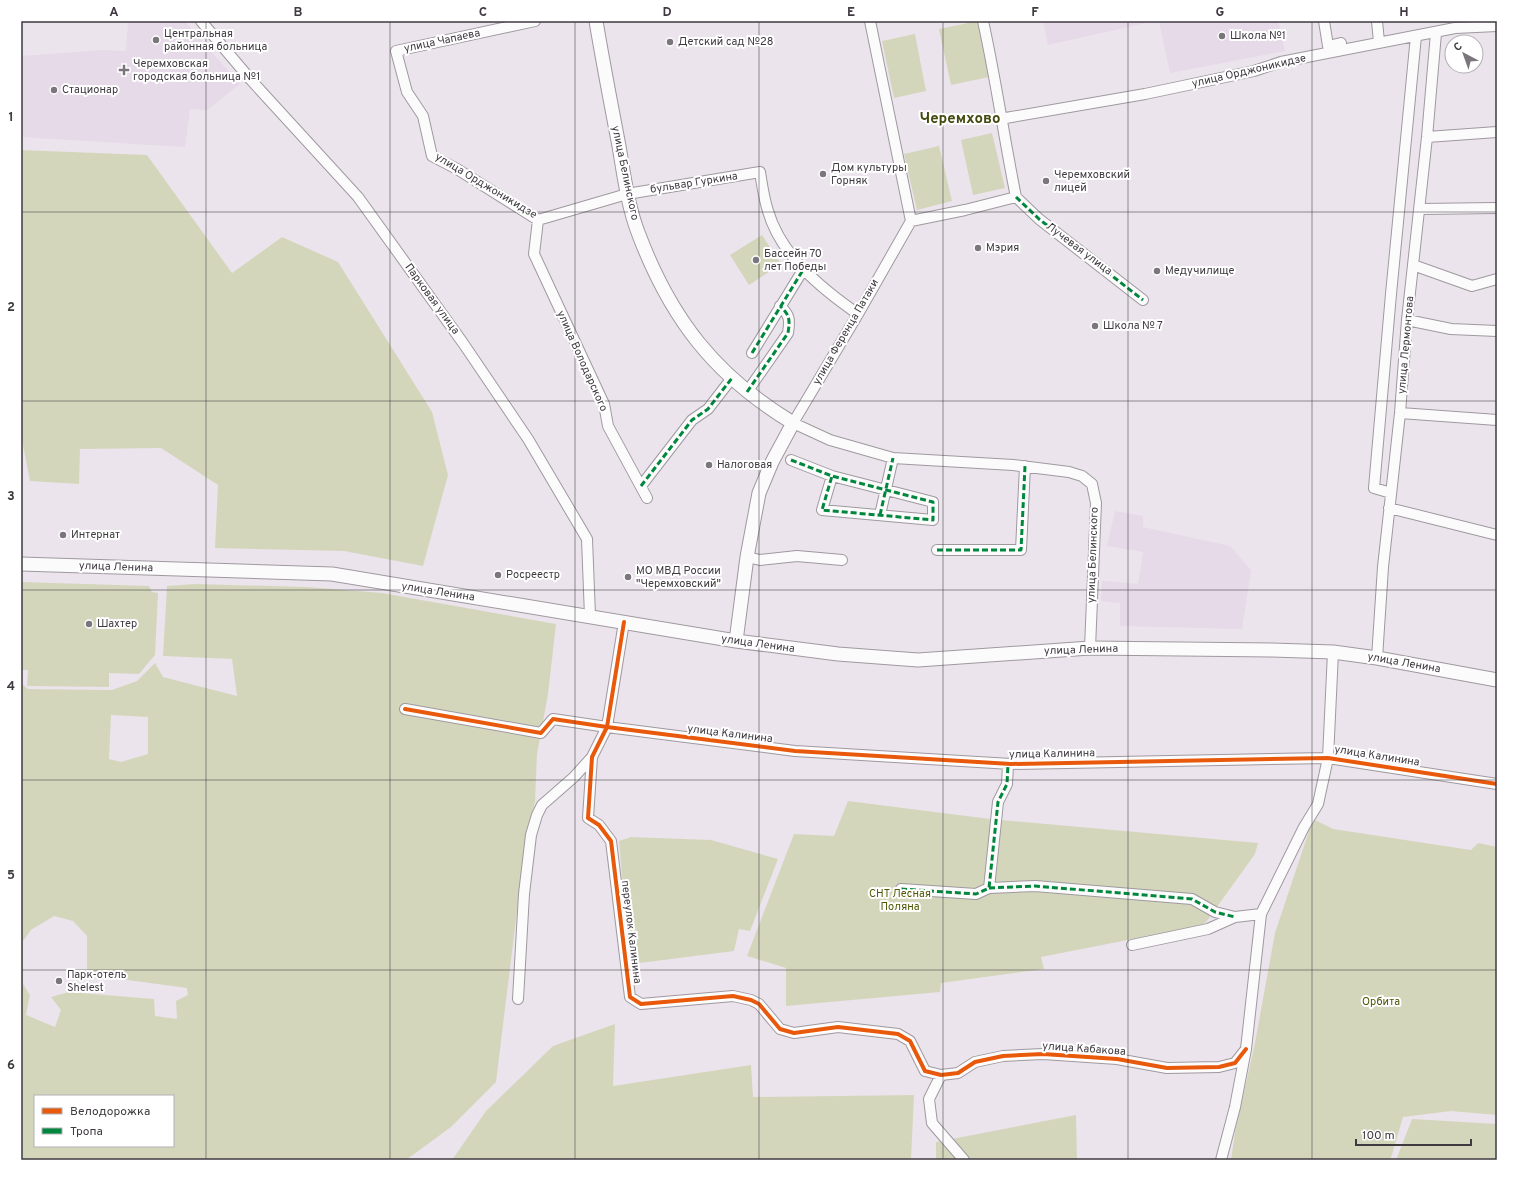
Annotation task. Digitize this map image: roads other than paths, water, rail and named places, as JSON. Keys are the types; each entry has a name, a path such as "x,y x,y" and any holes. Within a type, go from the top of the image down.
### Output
{"main road":[{"name":"улица Белинского","path":"596,21 627,194 639,234 671,304 687,329 716,363 763,405 793,423"},
{"name":"улица Ференца Патаки","path":"736,641 747,557 759,493 772,462 793,423"},
{"name":"улица Ленина","path":"21,564 332,574 789,649 918,660 1090,648 1333,652 1376,658 1497,680"}],"street":[{"name":"Парковая улица","path":"201,21 251,80 358,197 463,343 528,439 587,539 590,616"},
{"name":"улица Чапаева","path":"396,52 535,21"},
{"path":"870,21 911,221 965,210 1016,197 1000,119 997,86 983,21"},
{"path":"1324,21 1328,46 1379,39 1377,21"},
{"name":"улица Орджоникидзе","path":"1000,119 1145,94 1254,71 1379,39 1436,33 1457,24 1497,26"},
{"name":"улица Лермонтова","path":"1376,658 1389,508 1400,413 1407,320 1420,209 1436,33"},
{"path":"1391,493 1374,488 1390,301 1416,36"},
{"name":"улица Орджоникидзе","path":"396,52 407,92 423,116 432,156 457,169 538,220 627,194"},
{"path":"1427,138 1497,132"},
{"name":"бульвар Гуркина","path":"627,194 760,172 768,212 780,236 803,270"},
{"name":"Лучевая улица","path":"1016,197 1039,219 1143,300"},
{"path":"1420,209 1497,208"},
{"name":"улица Володарского","path":"538,220 534,254 604,404 608,426 647,498"},
{"name":"улица Ференца Патаки","path":"793,423 911,221"},
{"path":"1413,265 1472,286 1497,280"},
{"path":"752,353 803,270 828,293 858,314"},
{"path":"747,392 788,332 790,321 788,313 780,306"},
{"path":"1407,320 1451,329 1497,331"},
{"path":"641,486 692,420 708,409 732,378"},
{"path":"1400,413 1497,420"},
{"name":"улица Белинского","path":"793,423 830,440 893,458 1025,466 1069,472 1082,476 1092,484 1096,503 1090,648"},
{"path":"880,515 893,458"},
{"path":"791,460 832,476 933,502 933,520 822,510 832,476"},
{"path":"937,550 1021,550 1025,466"},
{"path":"1389,508 1497,535"},
{"path":"747,557 760,560 797,556 842,560"},
{"path":"518,999 524,894 531,835 542,804 574,777 592,757 607,728 624,622"},
{"path":"1221,1160 1235,1107 1246,1049 1261,914 1304,827 1318,804 1328,758 1333,652"},
{"name":"улица Калинина","path":"405,710 541,733 553,719 607,728 795,751 1008,764 1328,758 1497,784"},
{"name":"переулок Калинина","path":"592,757 588,818 599,825 610,841 630,997 634,1001 641,1004 734,996 751,1000 759,1004 780,1029 794,1033 838,1027 898,1034 910,1041 925,1071 941,1075"},
{"path":"989,888 998,802 1007,784 1008,764"},
{"path":"901,889 976,894 989,888 1035,886 1192,899 1215,912 1235,917"},
{"path":"1132,945 1208,929 1235,917 1261,914"},
{"name":"улица Кабакова","path":"941,1075 958,1073 975,1062 1003,1056 1043,1054 1117,1059 1167,1068 1219,1067 1235,1063 1246,1049"},
{"path":"941,1075 929,1099 932,1123 964,1160"}],"place":[{"name":"Школа №1","path":"1222,36"},
{"name":"Центральная районная больница","path":"156,40"},
{"name":"Детский сад №28","path":"670,42"},
{"name":"Черемховская городская больница №1","path":"124,70"},
{"name":"Стационар","path":"54,90"},
{"name":"Дом культуры Горняк","path":"823,174"},
{"name":"Черемховский лицей","path":"1046,181"},
{"name":"Мэрия","path":"978,248"},
{"name":"Бассейн 70 лет Победы","path":"756,260"},
{"name":"Медучилище","path":"1157,271"},
{"name":"Школа № 7","path":"1095,326"},
{"name":"Налоговая","path":"709,465"},
{"name":"Интернат","path":"63,535"},
{"name":"Росреестр","path":"498,575"},
{"name":"МО МВД России \"Черемховский\"","path":"628,577"},
{"name":"Шахтер","path":"89,624"},
{"name":"Парк-отель Shelest","path":"59,981"}],"district":[{"name":"Черемхово","path":"960,119"}],"park label":[{"name":"СНТ Лесная Поляна","path":"900,900"},
{"name":"Орбита","path":"1381,1002"}]}
